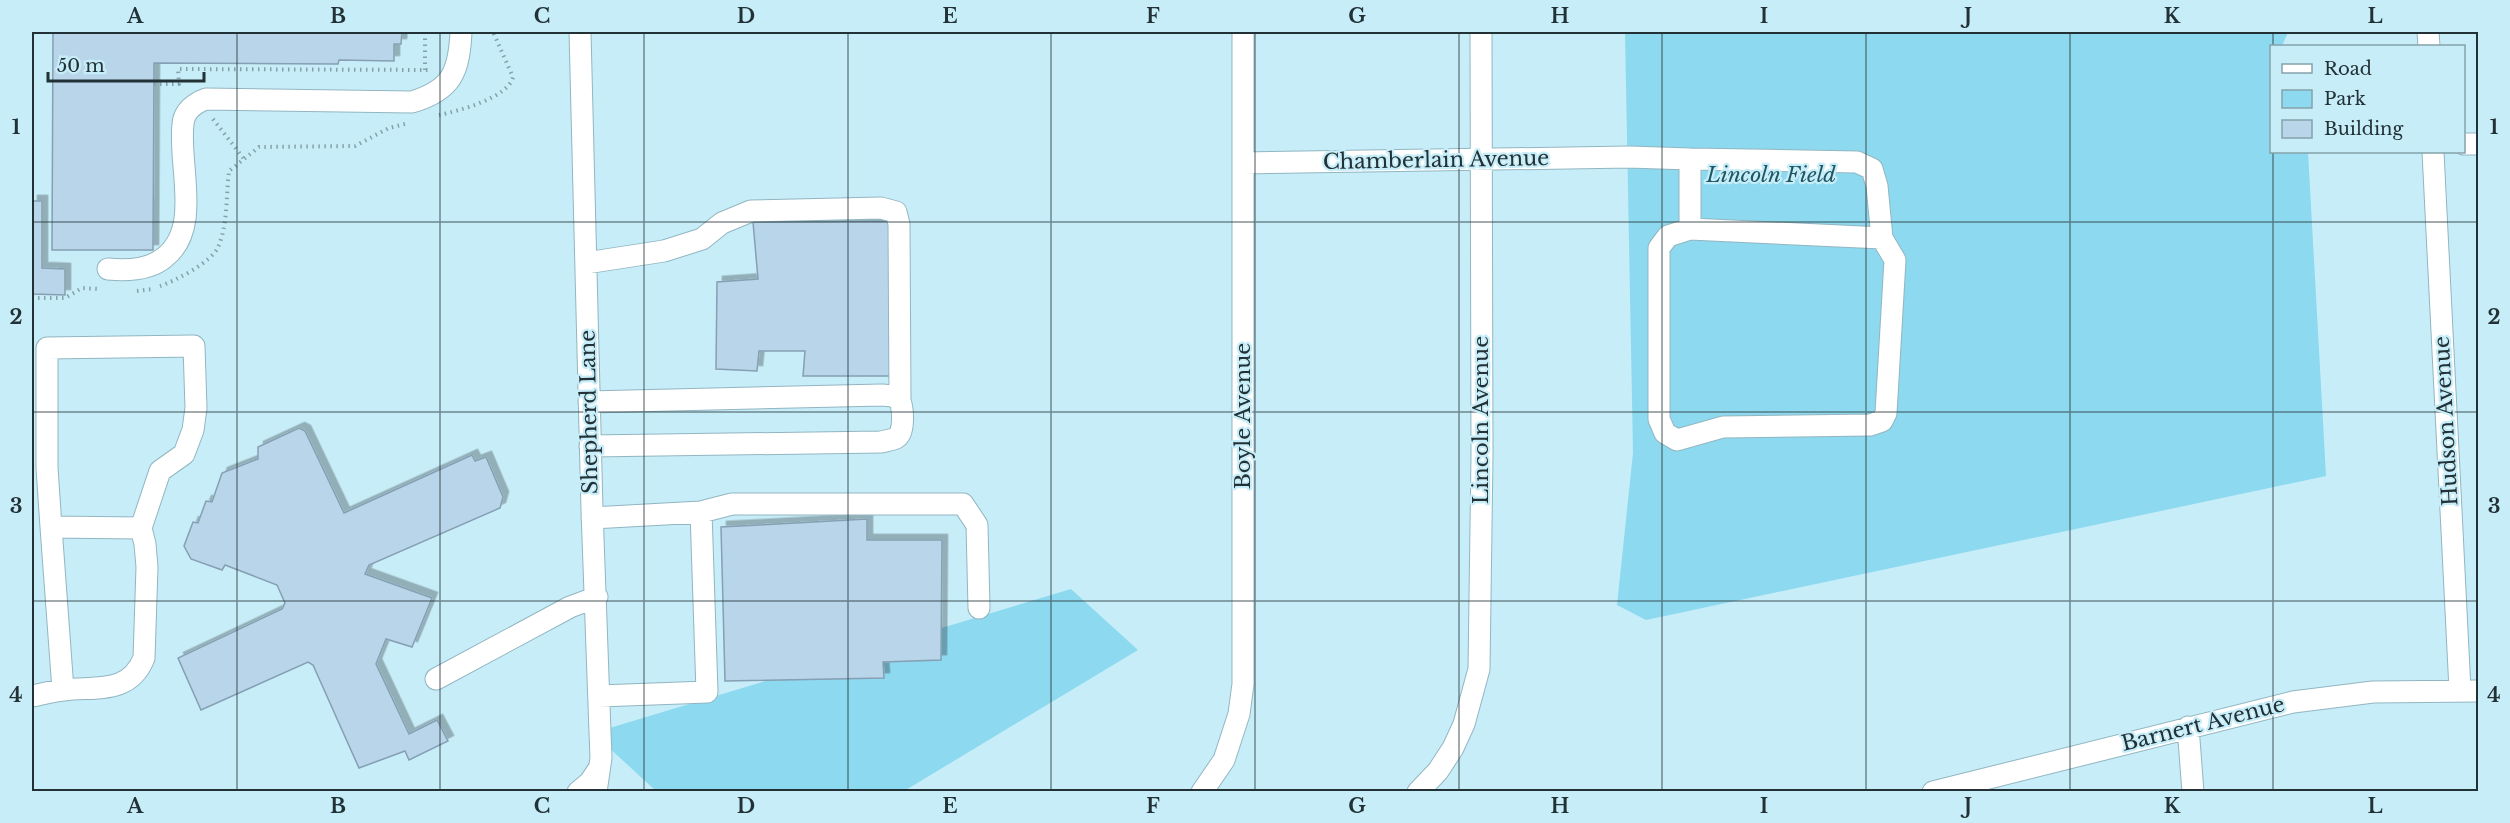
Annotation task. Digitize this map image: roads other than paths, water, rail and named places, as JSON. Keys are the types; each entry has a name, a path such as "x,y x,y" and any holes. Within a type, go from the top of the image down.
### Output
{"street":[{"path":"108,269 153,266 172,251 180,241 185,214 182,123 195,103 206,99 412,102 429,97 445,87 455,71 459,58 461,32"},
{"name":"Shepherd Lane","path":"580,32 592,518 597,597 601,758 597,792"},
{"name":"Boyle Avenue","path":"1202,792 1224,760 1239,714 1244,684 1243,32"},
{"name":"Lincoln Avenue","path":"1418,792 1438,771 1453,748 1467,715 1479,669 1481,32"},
{"name":"Hudson Avenue","path":"2433,153 2469,691"},
{"name":"Chamberlain Avenue","path":"1243,163 1629,157 1857,162 1872,169 1882,238"},
{"path":"1690,159 1690,229"},
{"path":"586,263 664,251 702,239 722,223 751,212 881,208 896,212 899,224 900,401 902,407 901,433 896,438 881,442 590,446"},
{"path":"1690,229 1882,238 1895,260 1886,413 1881,421 1870,425 1723,427 1677,440 1665,434 1659,419 1659,248 1668,236 1690,229"},
{"path":"32,696 63,690 110,687 126,682 138,672 144,658 147,567 141,528 160,471 184,454 193,430 196,408 194,346 47,348 46,468 63,690"},
{"path":"589,402 882,395 893,396 900,401"},
{"path":"592,518 701,512 732,504 963,504 977,525 979,608"},
{"path":"599,696 707,692 701,512"},
{"path":"51,527 141,528"},
{"path":"436,679 570,607 597,597"},
{"name":"Barnert Avenue","path":"1933,792 2293,702 2373,692 2469,691"},
{"path":"2188,727 2193,792"},
{"path":"578,792 590,782 598,770"}],"park label":[{"name":"Lincoln Field","path":"1771,175"}]}
